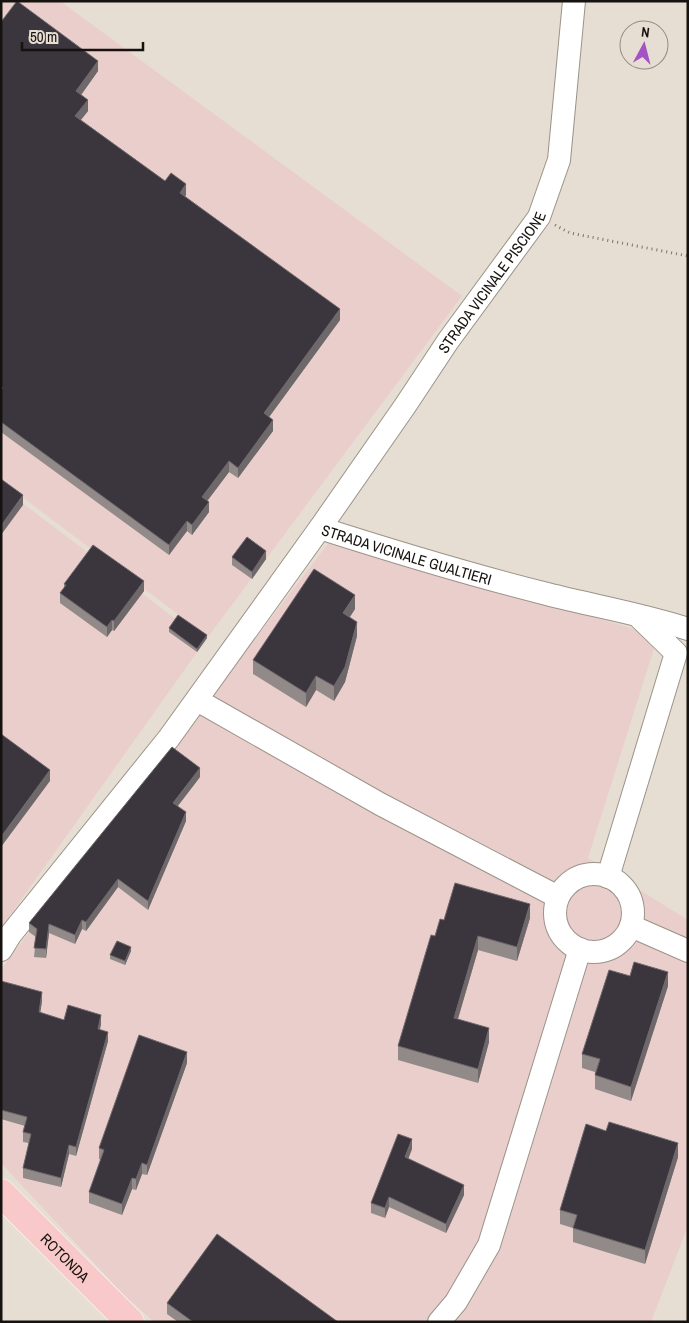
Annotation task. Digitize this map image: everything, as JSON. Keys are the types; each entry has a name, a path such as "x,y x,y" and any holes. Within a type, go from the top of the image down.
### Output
{"main road":[{"name":"ROTONDA","path":"1,1192 130,1322"}],"street":[{"name":"STRADA VICINALE PISCIONE","path":"320,528 448,341 539,217 558,160 574,1"},
{"name":"STRADA VICINALE GUALTIERI","path":"1,950 11,934 169,738 320,528 388,550 538,592 636,614 688,629"},
{"path":"608,877 676,653 636,614"},
{"path":"197,700 380,804 558,897"},
{"path":"589,874 602,874 615,879 625,888 632,900 634,913 631,926 625,937 616,946 604,951 592,952 580,949 569,943 560,933 556,922 555,909 558,897 565,886 576,878 589,874"},
{"path":"631,926 688,951"},
{"path":"439,1322 456,1302 490,1245 580,949"}],"path":[{"path":"539,217 570,233 688,256"}],"shaded area":[{"path":"1,1 60,1 462,296 208,637 1,481"},
{"path":"1,487 205,641 1,928"},
{"path":"331,540 658,636 588,858 688,920 688,1226 651,1322 154,1322 122,1293 1,1163 1,969"}],"building":[{"path":"17,1 98,61 76,91 88,100 75,116 165,181 171,173 186,184 180,193 340,309 264,413 273,420 238,468 229,461 202,497 209,502 192,525 187,521 169,545 1,422 1,390 3,388 1,386 1,22"},
{"path":"1,479 23,495 1,526"},
{"path":"247,537 266,551 252,572 232,557"},
{"path":"93,545 144,581 114,621 112,620 107,627 60,593 66,585 64,584"},
{"path":"314,569 355,595 343,613 357,622 345,667 334,686 316,676 306,693 253,660"},
{"path":"178,615 207,635 197,649 169,628"},
{"path":"1,734 50,770 1,837"},
{"path":"172,747 200,768 173,803 186,812 148,901 118,879 86,922 82,920 75,935 49,924 46,949 34,948 37,929 29,923"},
{"path":"455,883 530,904 517,947 478,936 454,1018 489,1028 478,1069 398,1046 431,935 435,936 440,919 444,920"},
{"path":"117,941 131,947 125,961 110,955"},
{"path":"634,962 668,972 631,1087 595,1075 600,1059 582,1054 609,970 630,976"},
{"path":"1,981 42,992 39,1012 64,1020 68,1005 101,1015 98,1029 108,1032 76,1147 69,1145 61,1178 23,1168 31,1134 23,1132 27,1117 1,1110"},
{"path":"139,1035 187,1052 147,1165 142,1163 136,1179 132,1178 122,1204 89,1192 104,1150 99,1148"},
{"path":"609,1122 678,1143 645,1250 573,1228 577,1215 560,1210 586,1124 606,1131"},
{"path":"398,1134 412,1139 405,1157 464,1185 446,1224 389,1197 385,1208 371,1203"},
{"path":"217,1234 338,1322 193,1322 167,1303"}]}
